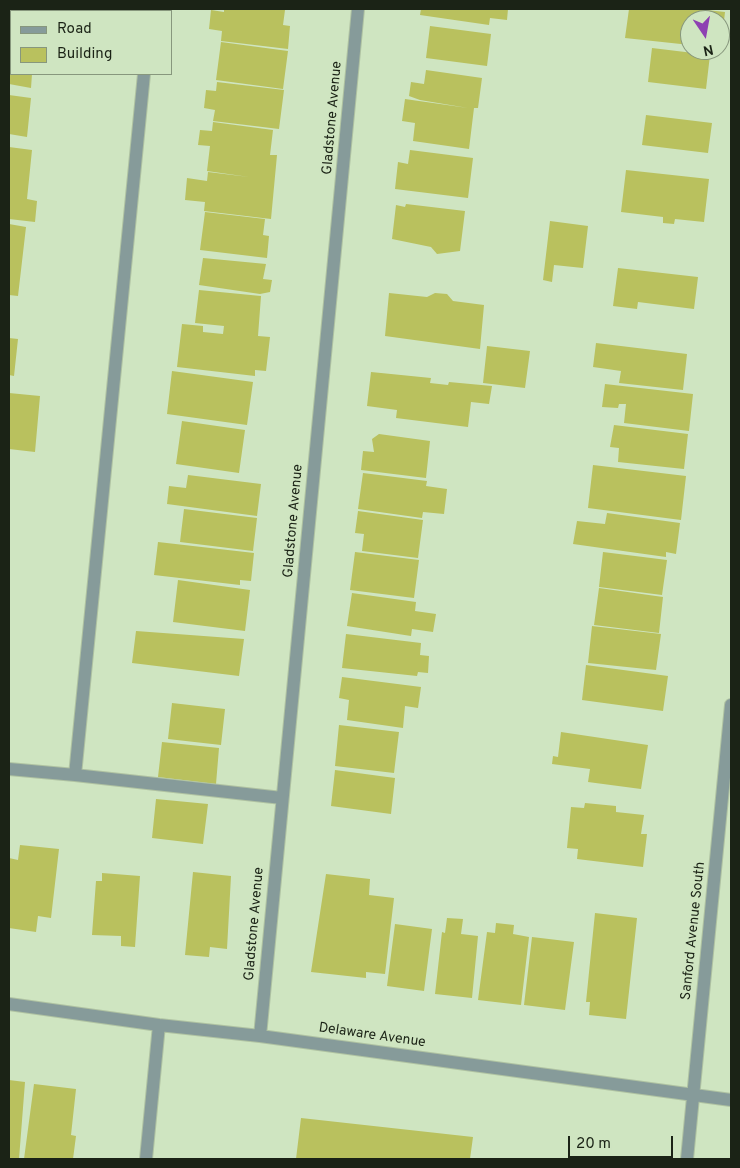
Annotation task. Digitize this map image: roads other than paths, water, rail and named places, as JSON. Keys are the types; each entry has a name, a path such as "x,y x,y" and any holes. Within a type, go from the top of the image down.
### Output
{"street":[{"name":"Gladstone Avenue","path":"260,1036 358,9"},
{"path":"76,774 144,75"},
{"name":"Sanford Avenue South","path":"687,1159 731,705"},
{"path":"9,769 76,774 282,798"},
{"name":"Delaware Avenue","path":"9,1004 731,1100"},
{"path":"146,1159 159,1025"}]}
